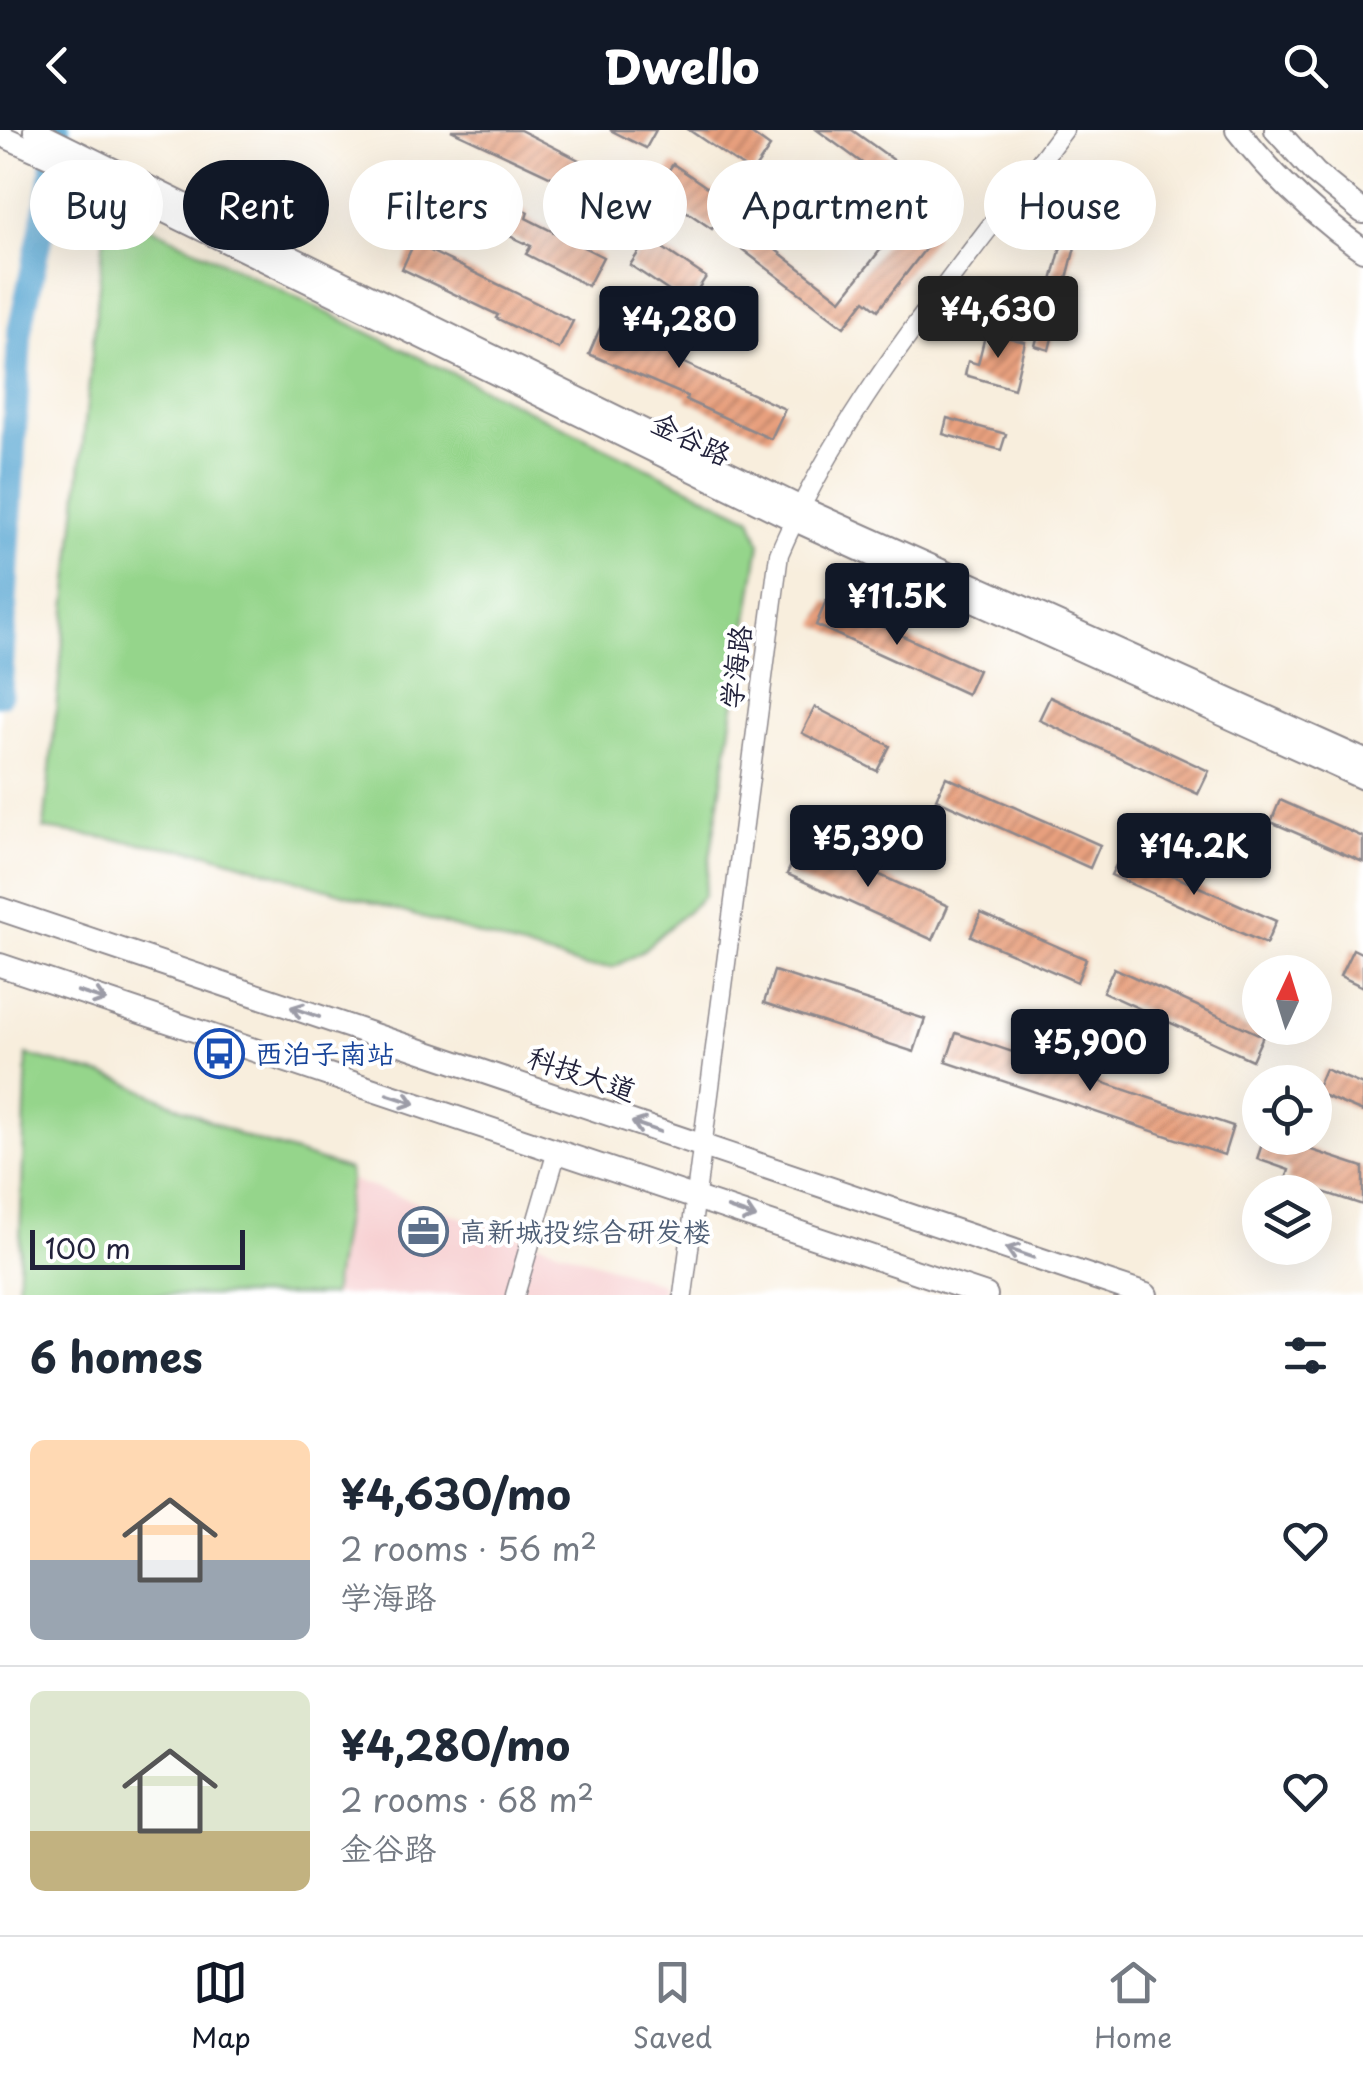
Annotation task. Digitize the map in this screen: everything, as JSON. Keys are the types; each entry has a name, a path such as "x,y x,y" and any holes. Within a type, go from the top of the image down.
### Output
{"main road":[{"path":"1237,130 1262,162 1326,224 1363,250"},
{"path":"1276,130 1315,174 1363,212"},
{"name":"科技大道","path":"0,909 1146,1295"},
{"path":"0,965 986,1295"}],"street":[{"name":"学海路","path":"682,1295 779,554 797,514 862,400 1064,130"},
{"name":"金谷路","path":"0,135 34,137 797,514 1363,778"},
{"name":"金谷路","path":"797,514 1363,759"},
{"path":"515,1295 557,1151"}],"shaded area":[{"name":"高新城投综合研发楼","path":"350,1180 662,1284 661,1295 332,1295"}],"green space":[{"path":"163,233 183,243 183,250 198,250 751,518 760,543 704,896 641,952 614,967 585,967 208,853 44,829 103,250 163,250"},
{"path":"27,1055 121,1080 242,1136 349,1170 332,1295 18,1295"}],"building":[{"path":"451,130 520,130 579,160 543,160 543,173 523,164 523,160"},
{"path":"610,130 656,130 646,148"},
{"path":"689,130 746,130 770,147 761,160 733,160"},
{"path":"817,130 852,130 894,160 858,160"},
{"path":"687,174 707,187 707,226 687,212"},
{"path":"523,210 528,212 526,218 543,227 543,250 589,250 603,257 588,286 526,254 531,246 523,242"},
{"path":"411,250 428,250 573,321 559,349 402,269"},
{"path":"640,250 666,250 706,277 688,304 630,265"},
{"path":"743,250 776,250 841,300 880,250 924,250 878,310 865,300 844,327"},
{"path":"1060,250 1074,250 1049,350 1035,346"},
{"path":"609,307 693,343 684,363 785,409 771,439 686,400 687,396 589,354"},
{"path":"986,332 1025,342 1014,389 965,375 968,361 978,364"},
{"path":"947,418 1006,434 1001,450 943,434"},
{"path":"826,601 978,670 967,694 816,625"},
{"path":"1050,697 1209,771 1198,794 1039,720"},
{"path":"815,707 890,746 877,771 802,733"},
{"path":"946,777 1100,845 1090,868 936,799"},
{"path":"1280,800 1363,837 1363,862 1271,822"},
{"path":"803,840 948,906 933,940 787,874"},
{"path":"1122,853 1276,921 1266,944 1111,875"},
{"path":"981,913 1086,959 1077,982 971,936"},
{"path":"1353,949 1363,954 1363,987 1340,976"},
{"path":"1114,968 1242,1026 1242,1045 1259,1045 1252,1060 1103,992"},
{"path":"774,971 925,1019 914,1052 764,1003"},
{"path":"956,1033 1233,1126 1224,1155 946,1062"},
{"path":"1332,1072 1363,1085 1363,1112 1332,1099"},
{"path":"1258,1155 1326,1155 1363,1167 1363,1205 1332,1195 1332,1175 1288,1175 1289,1170 1257,1159"}],"waterway":[{"path":"0,694 20,329 49,195 58,130"}],"place":[{"name":"西泊子南站","path":"220,1054"},
{"name":"高新城投综合研发楼","path":"424,1232"}]}
